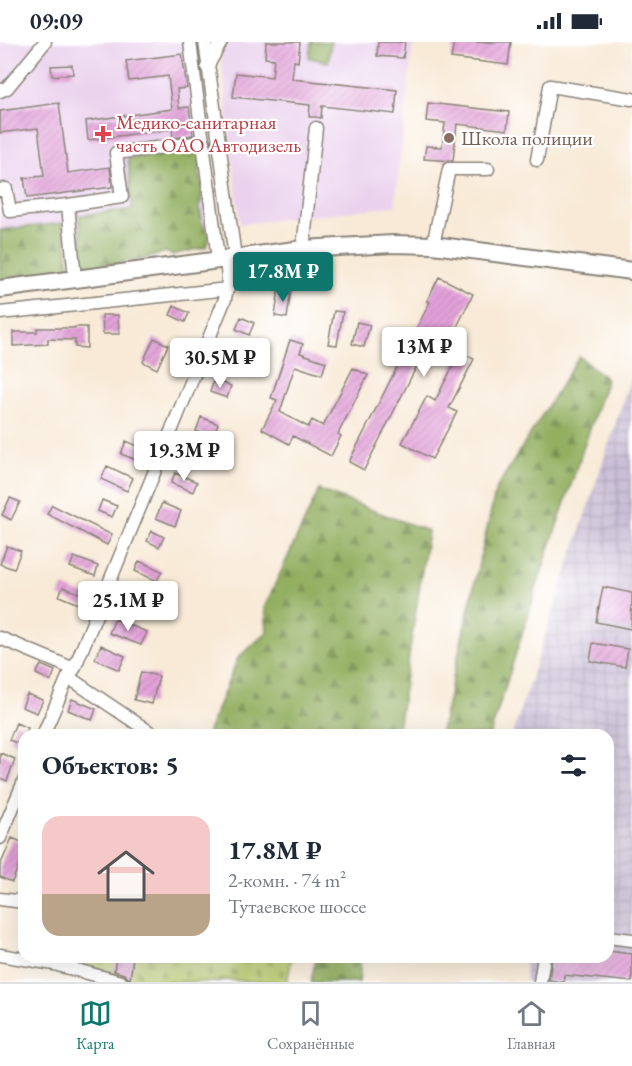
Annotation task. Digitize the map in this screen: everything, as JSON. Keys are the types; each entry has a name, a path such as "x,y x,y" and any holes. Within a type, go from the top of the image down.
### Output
{"main road":[{"path":"0,289 303,249 393,244 433,245 632,271"}],"street":[{"path":"0,90 6,87 45,42"},
{"path":"190,42 204,142 226,258"},
{"path":"46,729 71,673 228,289 205,42"},
{"path":"207,67 221,42"},
{"path":"537,160 550,86 632,99"},
{"path":"303,249 316,128"},
{"path":"0,190 6,189 10,211 122,197 116,153 204,142"},
{"path":"433,245 449,169 488,170"},
{"path":"68,205 75,279"},
{"path":"0,313 228,289"},
{"path":"0,638 71,673 146,729"},
{"path":"0,838 18,795"},
{"path":"0,899 18,901"},
{"path":"614,938 632,940"},
{"path":"0,955 18,958"},
{"path":"48,963 121,982"},
{"path":"540,982 543,963"}],"shaded area":[{"name":"Медико-санитарная часть ОАО Автодизель","path":"0,42 194,42 217,226 0,251"},
{"path":"219,42 413,42 395,206 240,224"},
{"path":"631,377 632,982 526,982 525,963 614,963 614,729 514,729"}],"green space":[{"path":"311,42 331,42 328,62 309,58"},
{"path":"198,150 202,159 200,173 203,187 200,208 202,223 210,236 206,247 172,255 165,252 136,261 86,267 82,255 79,215 132,209 128,158"},
{"path":"62,223 67,242 69,270 0,280 0,230"},
{"path":"579,356 607,379 548,552 492,729 441,729 496,489"},
{"path":"319,490 428,531 398,729 209,729 238,658 267,632 265,606"},
{"path":"76,963 291,963 287,982 220,980 219,982 113,982 75,965"},
{"path":"315,963 361,963 359,982 311,982"}],"building":[{"path":"266,42 300,42 298,62 294,61 292,79 397,90 395,114 322,106 321,118 309,117 310,105 233,97 236,73 272,77 274,59 265,58"},
{"path":"378,42 405,42 403,58 377,56"},
{"path":"454,42 511,42 508,65 451,58"},
{"path":"182,54 187,88 177,89 179,108 189,107 193,135 173,138 172,129 88,140 86,121 172,109 168,76 129,81 126,61"},
{"path":"72,65 73,74 52,76 51,66"},
{"name":"Медико-санитарная часть ОАО Автодизель","path":"59,103 68,173 110,167 112,187 27,198 24,178 44,176 38,128 0,133 0,111"},
{"name":"Школа полиции","path":"428,103 509,112 507,130 457,124 453,161 424,159 426,146 442,147 445,123 426,121"},
{"path":"439,277 473,294 448,345 474,359 449,408 457,412 432,459 402,443 427,396 435,401 456,360 427,346 364,470 349,462 430,302 427,301"},
{"path":"279,288 291,290 287,318 275,316"},
{"path":"174,306 189,313 185,322 170,315"},
{"path":"334,311 343,312 337,345 328,344"},
{"path":"102,315 118,315 119,334 103,334"},
{"path":"241,317 254,323 249,335 236,329"},
{"path":"357,322 370,325 364,347 352,344"},
{"path":"87,327 87,348 75,347 75,340 48,339 48,344 13,346 13,332 37,332 37,328"},
{"path":"154,338 168,345 157,369 143,362"},
{"path":"290,340 303,344 300,353 326,362 322,375 295,366 280,412 308,427 312,420 323,426 353,368 368,375 338,434 341,436 331,456 293,436 289,444 262,429 277,400 271,398"},
{"path":"230,354 251,365 247,373 226,363"},
{"path":"214,380 231,386 227,398 210,392"},
{"path":"201,417 218,424 213,438 196,431"},
{"path":"126,441 144,449 139,461 121,454"},
{"path":"187,446 204,454 200,463 183,455"},
{"path":"107,466 133,478 127,491 101,479"},
{"path":"175,473 197,482 193,492 171,483"},
{"path":"10,498 20,502 11,520 2,515"},
{"path":"102,500 117,506 112,517 98,511"},
{"path":"162,503 181,511 175,526 156,518"},
{"path":"52,505 112,535 107,545 47,514"},
{"path":"152,531 164,537 159,547 147,541"},
{"path":"7,546 21,551 14,569 0,564"},
{"path":"74,557 98,566 95,576 70,567"},
{"path":"139,561 162,571 157,581 135,571"},
{"path":"63,587 87,596 83,606 59,596"},
{"path":"128,587 150,598 143,612 121,601"},
{"path":"603,587 632,593 631,629 596,622"},
{"path":"115,619 147,632 141,645 109,633"},
{"path":"593,643 628,649 625,667 590,661"},
{"path":"101,645 125,656 119,670 95,659"},
{"path":"41,665 55,671 51,681 36,674"},
{"path":"141,672 159,676 152,704 134,700"},
{"path":"27,694 43,700 37,713 22,707"},
{"path":"72,699 96,709 92,720 68,710"},
{"path":"16,723 28,728 18,729 18,743 9,740"},
{"path":"0,753 15,759 7,781 0,778"},
{"path":"12,838 18,840 18,868 12,882 0,877 0,866"},
{"path":"614,952 632,954 632,982 564,975 564,982 549,980 551,963 614,963"},
{"path":"115,963 132,963 130,980 124,974 114,971"}],"place":[{"name":"Медико-санитарная часть ОАО Автодизель","path":"103,134"},
{"name":"Школа полиции","path":"449,138"}]}
